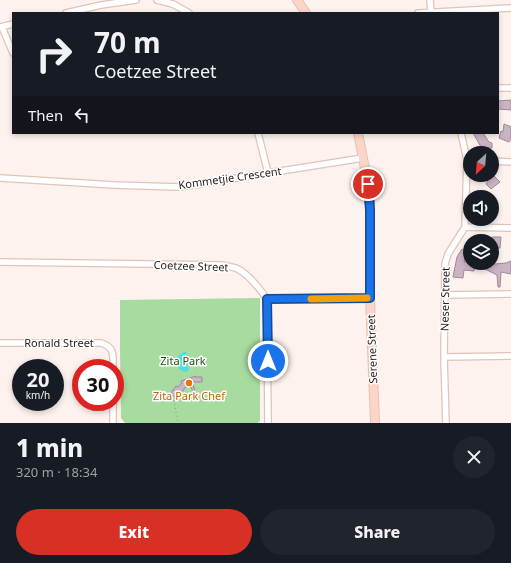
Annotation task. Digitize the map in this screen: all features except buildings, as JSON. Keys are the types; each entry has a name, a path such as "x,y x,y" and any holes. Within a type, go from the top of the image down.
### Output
{"street":[{"path":"69,12 101,2 136,0"},
{"path":"157,0 173,4 187,12"},
{"path":"297,0 305,12"},
{"path":"430,0 431,12"},
{"path":"447,12 511,8"},
{"path":"12,24 1,27 12,51"},
{"path":"499,88 511,88"},
{"path":"258,134 268,173"},
{"name":"Serene Street","path":"358,134 370,194 370,298 374,423"},
{"path":"460,134 464,146"},
{"name":"Kommetjie Crescent","path":"0,178 179,187 363,158"},
{"path":"499,161 511,162"},
{"path":"467,182 465,227 511,228"},
{"name":"Neser Street","path":"446,423 444,357 445,264 448,254 465,227"},
{"name":"Coetzee Street","path":"0,262 229,266 240,271 259,288 267,299"},
{"path":"444,295 511,294"},
{"path":"268,423 267,299 370,298"},
{"name":"Ronald Street","path":"0,343 98,342 106,344 112,350 113,359"},
{"path":"444,357 511,356"},
{"path":"113,411 113,423"}],"path":[{"path":"174,400 178,423"}],"green space":[{"name":"Zita Park","path":"260,298 260,421 258,423 125,423 121,418 121,411 124,411 124,359 120,359 120,300"}],"water":[{"path":"186,352 186,362 189,369 188,371 184,372 179,369 175,362 178,356"}],"slow traffic":[{"path":"311,299 367,298"}],"place":[{"name":"Zita Park Chef","path":"189,383"}],"route":[{"path":"268,361 267,299 370,298 370,194 368,184"}]}
